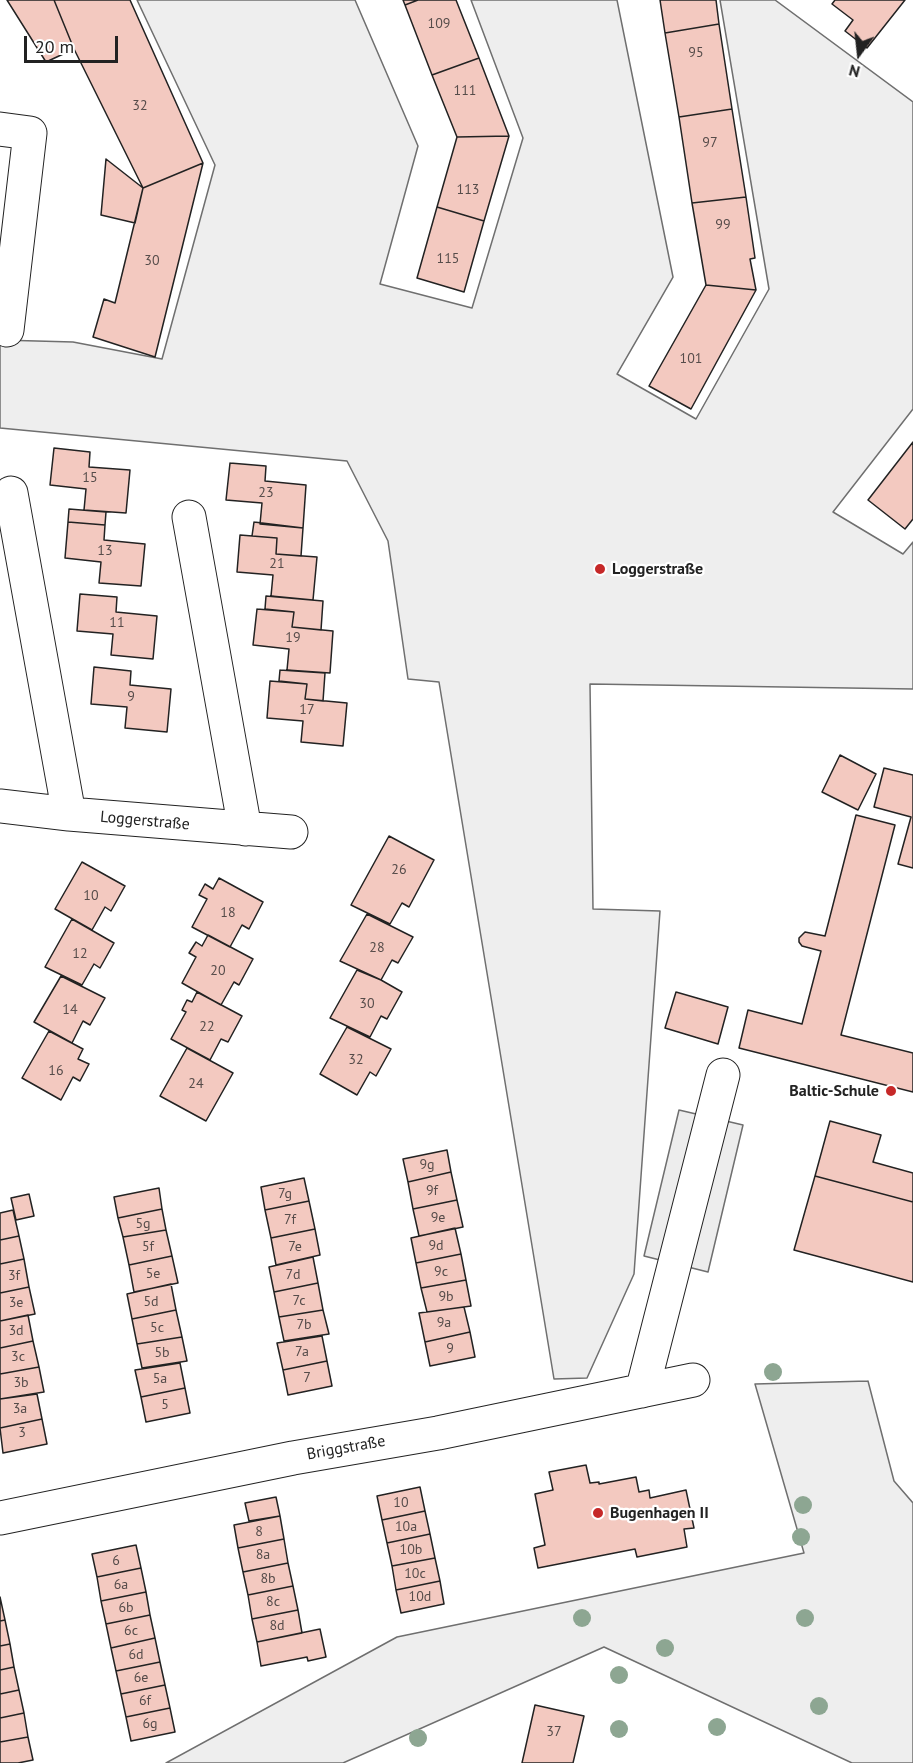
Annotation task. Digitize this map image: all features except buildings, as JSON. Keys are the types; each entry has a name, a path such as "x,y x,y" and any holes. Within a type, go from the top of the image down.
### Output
{"street":[{"path":"0,129 30,133 7,330"},
{"path":"11,493 69,814"},
{"path":"189,517 245,829"},
{"name":"Loggerstraße","path":"0,806 69,814 291,832"},
{"path":"642,1391 723,1075"},
{"name":"Briggstraße","path":"0,1518 293,1458 438,1433 693,1380"}],"shaded area":[{"path":"137,0 355,0 418,146 380,284 472,308 523,138 471,0 617,0 673,277 617,374 696,419 769,289 720,0 775,0 913,102 913,409 833,512 903,554 913,542 913,689 590,684 593,909 660,911 634,1274 587,1378 554,1379 439,682 408,679 388,541 347,461 0,428 0,340 73,342 162,359 215,165"},
{"path":"679,1110 743,1125 708,1272 644,1256"},
{"path":"868,1381 894,1481 913,1503 913,1763 852,1763 604,1647 343,1763 166,1763 397,1637 804,1553 755,1384"}],"place":[{"name":"Loggerstraße","path":"600,569"},
{"name":"Baltic-Schule","path":"891,1091"},
{"name":"Bugenhagen II","path":"598,1513"}]}
